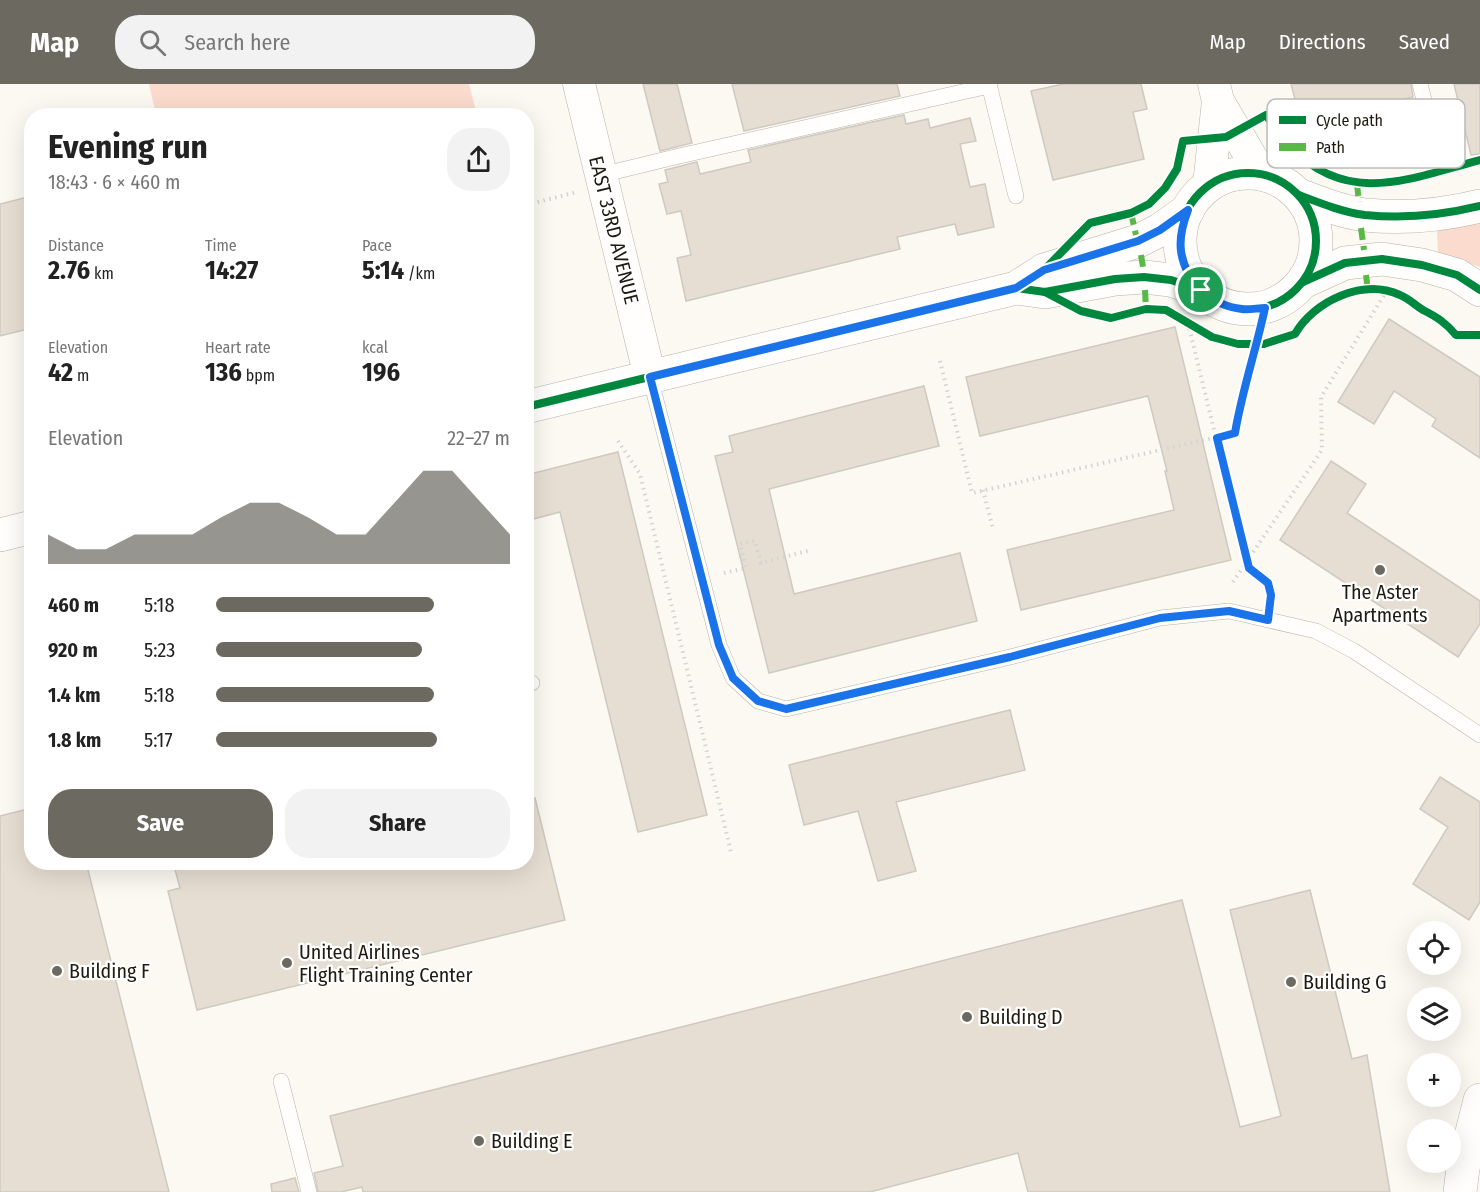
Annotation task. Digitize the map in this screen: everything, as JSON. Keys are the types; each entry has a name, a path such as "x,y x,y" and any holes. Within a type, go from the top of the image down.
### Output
{"street":[{"name":"EAST 33RD AVENUE","path":"579,84 650,377"},
{"path":"1216,92 1261,174"},
{"path":"1209,185 1216,92"},
{"path":"534,405 1016,288 1044,270 1138,241 1160,230 1188,210 1209,185 1218,179 1239,173 1261,174 1281,182 1299,195 1338,209 1366,215 1438,215 1480,206"},
{"path":"1188,210 1181,230 1181,252 1188,273 1201,290 1220,304 1243,310 1265,308 1287,298 1303,282 1314,261 1316,238 1311,215 1299,195"},
{"path":"1303,282 1345,263 1382,259 1422,265 1457,275 1480,290"},
{"path":"1016,288 1045,292 1115,279 1144,277 1171,280 1201,290"},
{"path":"0,535 24,529"},
{"path":"1460,1192 1463,1168 1480,1100"}],"lane":[{"path":"1420,84 1424,99"},
{"path":"602,181 675,156 989,85 1016,196"},
{"path":"650,377 719,645 733,678 758,701 786,709 1010,657 1160,618 1229,611 1316,631 1354,651 1480,735"},
{"path":"281,1081 309,1192"}],"path":[{"path":"534,202 602,181"},
{"path":"1233,582 1322,450 1321,397 1386,292"},
{"path":"940,361 972,493 1235,433 1239,408 1248,384 1265,308"},
{"path":"1188,323 1247,562 1249,568 1268,583 1271,595 1268,620"},
{"path":"618,441 640,474 731,852"},
{"path":"983,490 993,529"},
{"path":"702,579 746,568 740,544 755,541 761,563 811,550"}],"shaded area":[{"path":"149,84 469,84 475,108 154,108"},
{"path":"1480,218 1480,267 1438,253 1437,231"}],"building":[{"path":"643,84 677,84 692,143 660,151"},
{"path":"732,84 897,84 900,96 744,131"},
{"path":"1063,84 1141,84 1147,109 1133,112 1144,159 1053,180 1031,91"},
{"path":"1291,84 1411,84 1413,97 1404,99 1295,99"},
{"path":"1454,84 1480,84 1480,154 1471,155 1465,130 1465,99 1458,99"},
{"path":"904,115 906,124 928,119 930,128 970,118 976,141 960,144 970,187 985,184 994,227 958,235 955,224 897,237 900,249 686,301 677,258 691,255 681,211 667,214 659,184 668,182 665,170 697,162 700,174 751,162 748,150"},
{"path":"24,198 24,330 0,336 0,204"},
{"path":"1389,319 1480,377 1480,458 1432,426 1436,419 1394,391 1374,424 1338,402"},
{"path":"1175,327 1231,560 1021,610 1007,550 1174,510 1165,471 1167,471 1148,396 980,436 966,377"},
{"path":"924,386 939,446 769,489 794,594 960,553 977,621 769,673 715,456 733,452 729,436"},
{"path":"618,452 707,815 638,832 560,512 534,519 534,473"},
{"name":"The Aster Apartments","path":"1331,461 1366,484 1347,513 1480,601 1480,624 1458,657 1280,540"},
{"path":"1010,710 1025,770 896,802 916,871 878,881 858,811 804,825 789,765"},
{"path":"1440,777 1480,802 1480,902 1469,920 1413,884 1448,827 1420,809"},
{"name":"United Airlines Flight Training Center","path":"534,798 565,920 197,1010 168,891 180,888 175,870 534,870"},
{"name":"Building F","path":"24,810 24,870 88,870 169,1192 0,1192 0,816"},
{"name":"Building D","path":"1310,890 1352,1059 1367,1055 1390,1192 1028,1192 1018,1153 870,1192 363,1192 362,1187 341,1192 318,1192 314,1173 343,1166 330,1116 1182,900 1240,1127 1281,1116 1230,910"},
{"path":"295,1178 299,1192 272,1192 271,1184"}],"marked path":[{"path":"1357,184 1359,202"},
{"path":"1131,213 1136,235"},
{"path":"1361,228 1364,250"},
{"path":"1141,255 1143,267"},
{"path":"1366,275 1368,290"},
{"path":"1145,290 1146,309"}],"cycle path":[{"path":"1046,268 1090,223 1131,213 1149,204 1165,188 1177,169 1183,141 1226,137 1267,116"},
{"path":"1465,164 1480,160"},
{"path":"1317,168 1336,177 1359,182 1382,183 1405,180 1451,168"},
{"path":"1248,173 1274,178 1296,193 1311,215 1316,241 1311,267 1296,289 1274,304 1248,309 1222,304 1200,289 1185,267 1180,241 1185,215 1200,193 1222,178 1248,173"},
{"path":"1299,195 1348,212 1394,217 1452,212 1480,206"},
{"path":"534,405 1016,288 1044,270 1138,241 1160,230 1188,210"},
{"path":"1303,282 1345,263 1382,259 1422,265 1457,275 1480,290"},
{"path":"1016,288 1045,292 1115,279 1144,277 1171,280 1201,290"},
{"path":"1045,292 1081,311 1111,318 1146,309 1166,310 1212,337 1238,344 1264,344 1295,334 1314,312 1341,296 1356,291 1386,290 1406,298 1433,315 1456,335 1480,335"}],"place":[{"name":"The Aster Apartments","path":"1380,570"},
{"name":"United Airlines Flight Training Center","path":"287,963"},
{"name":"Building F","path":"57,971"},
{"name":"Building G","path":"1291,982"},
{"name":"Building D","path":"967,1017"},
{"name":"Building E","path":"479,1141"}],"route":[{"path":"1188,210 1181,230 1181,252 1188,273 1201,290 1220,304 1243,310 1265,308 1248,384 1239,408 1235,433 1217,438 1249,568 1268,583 1271,595 1268,620 1229,611 1160,618 1010,657 786,709 758,701 733,678 719,645 650,377 1016,288 1044,270 1138,241 1160,230 1188,210"}]}
